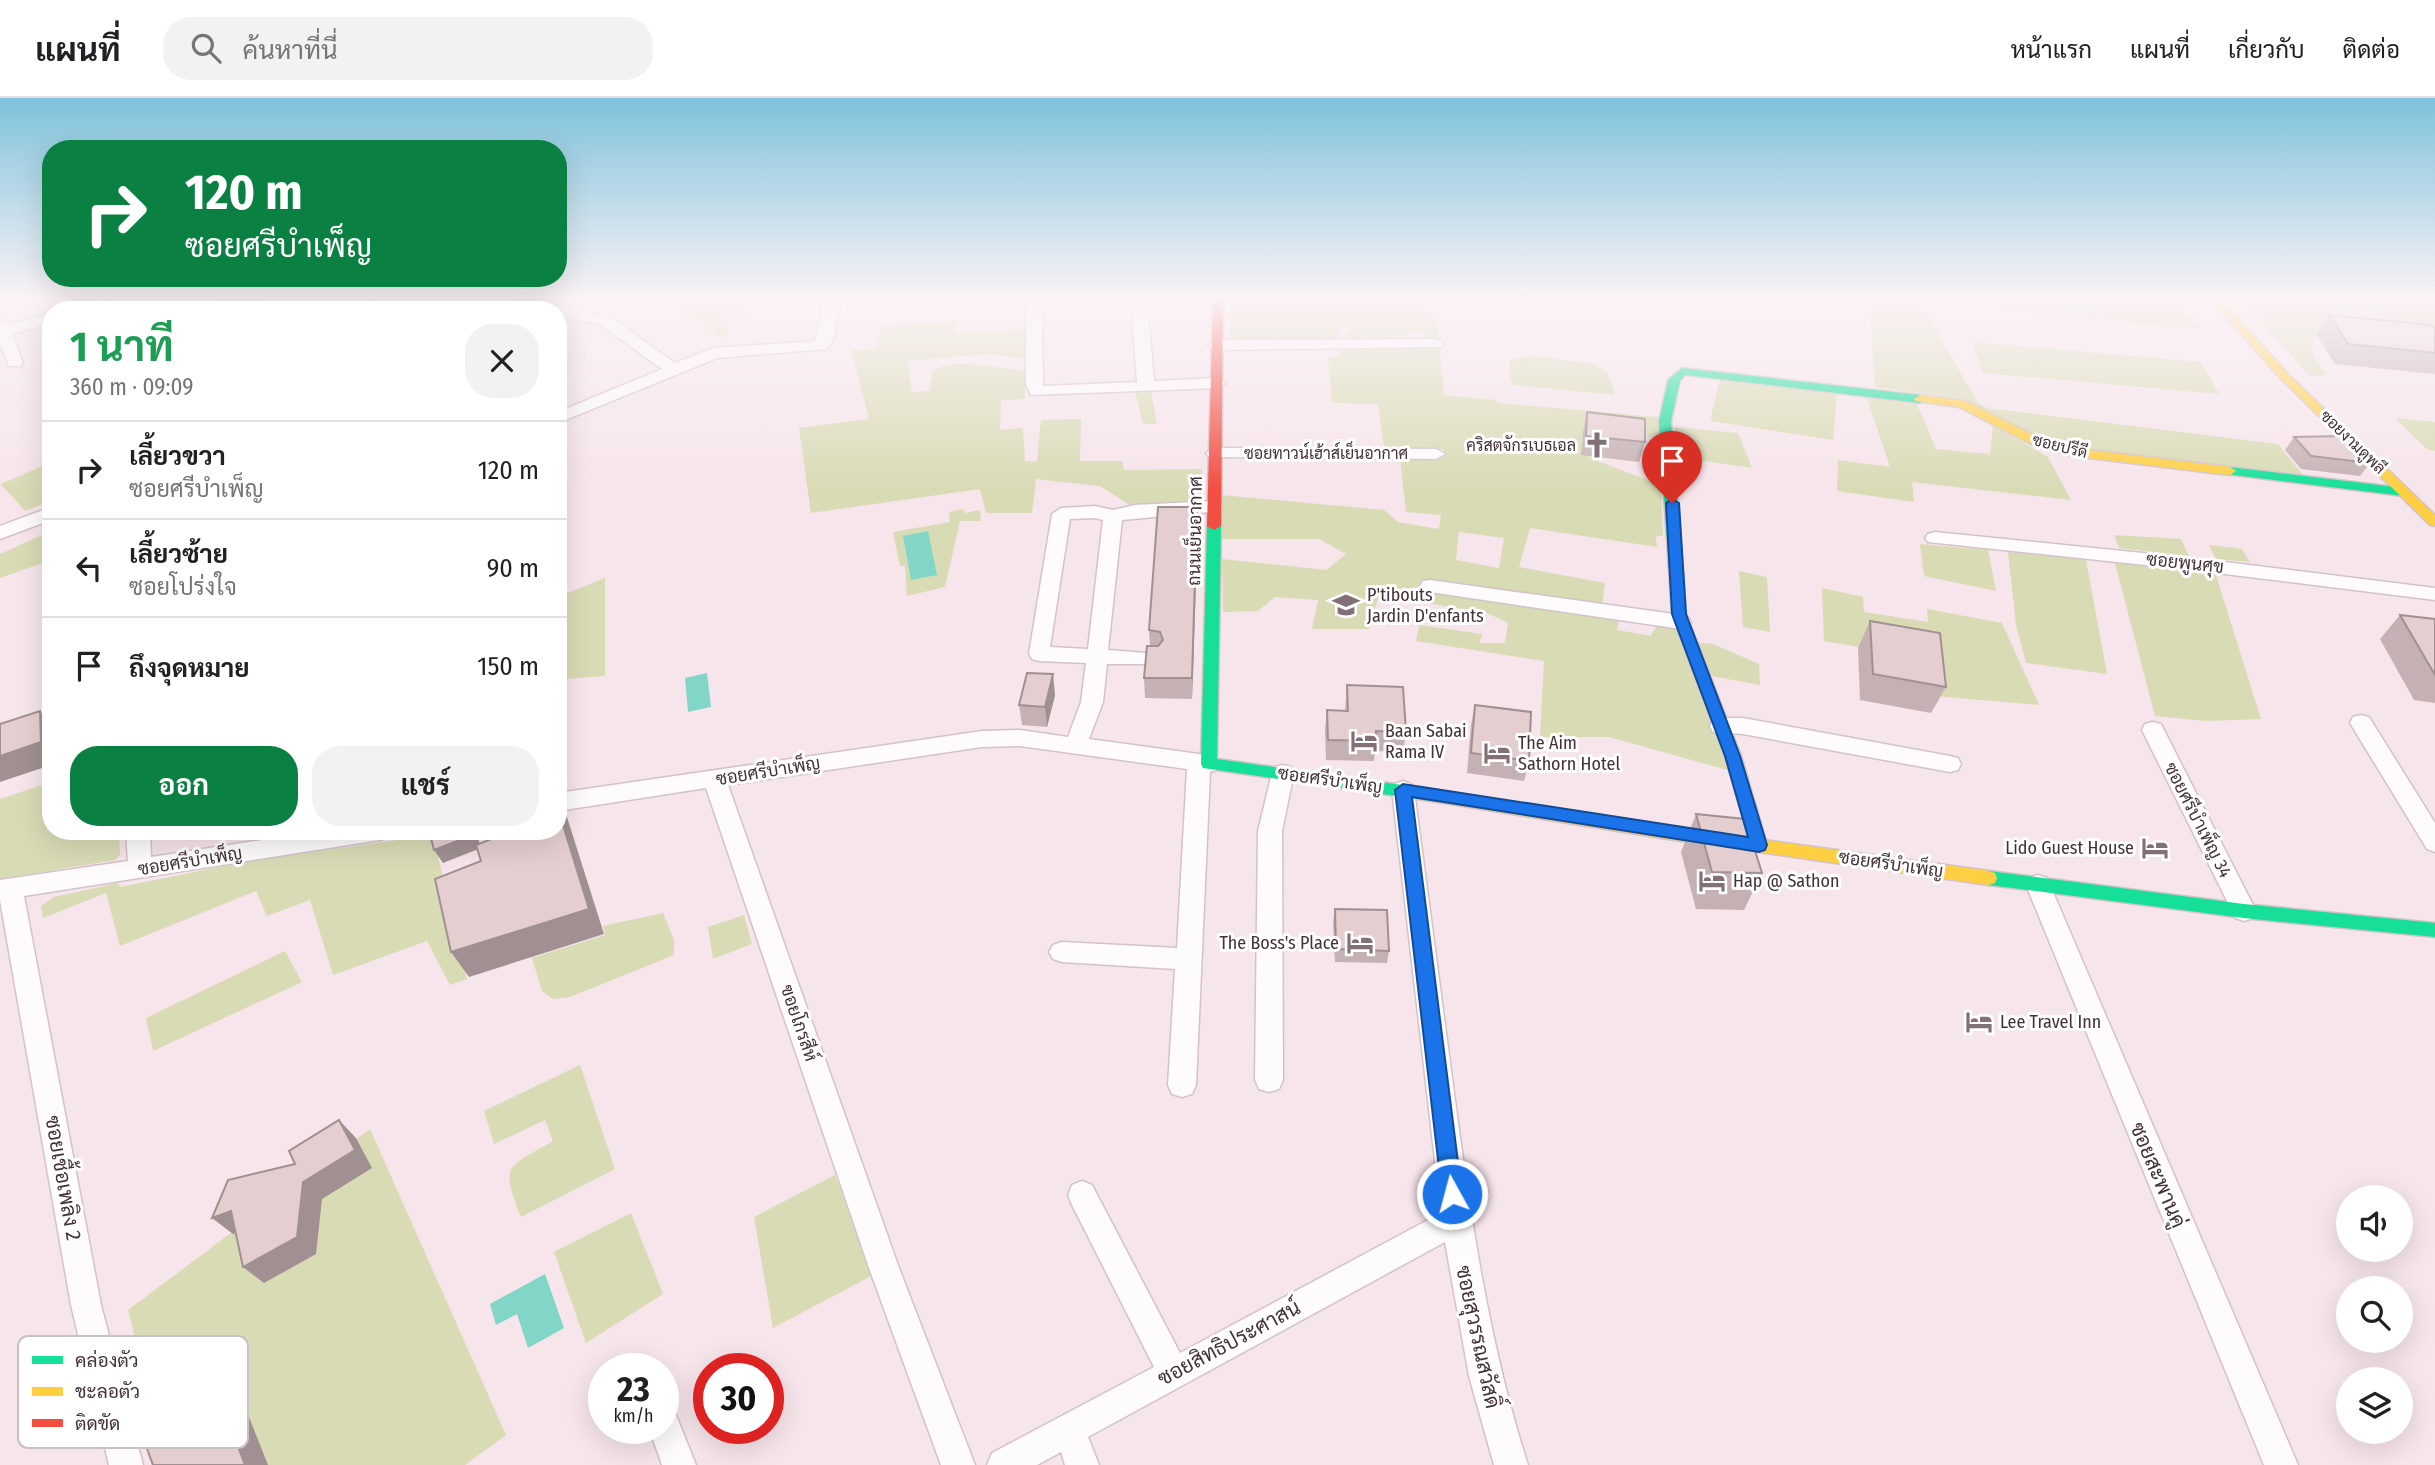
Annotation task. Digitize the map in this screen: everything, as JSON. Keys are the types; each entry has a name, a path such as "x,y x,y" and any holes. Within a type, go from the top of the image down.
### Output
{"street":[{"path":"664,363 674,370"},
{"path":"567,414 693,363"},
{"path":"1036,363 1037,391 1218,383"},
{"path":"1144,363 1146,387"},
{"name":"ถนนเย็นอากาศ","path":"1204,763 1213,660 1217,363"},
{"name":"ซอยงามดูพลี","path":"2272,363 2435,522"},
{"name":"ซอยปรีดี","path":"1681,622 1665,421 1674,380 1682,371 1962,404 2041,444 2072,452 2404,492"},
{"name":"ซอยทาวน์เฮ้าส์เย็นอากาศ","path":"1215,453 1436,454"},
{"path":"1152,659 1039,654 1061,514 1095,512 1113,516 1135,511 1213,508"},
{"path":"1075,746 1092,702 1113,516"},
{"path":"0,533 42,517"},
{"name":"ซอยพูนศุข","path":"1935,538 2192,564 2435,594"},
{"path":"1430,586 1681,622 1751,811 1759,845"},
{"path":"1191,659 1213,660"},
{"path":"2361,723 2435,844"},
{"path":"1721,726 1743,726 1950,764"},
{"name":"ซอยศรีบำเพ็ญ 34","path":"2153,730 2244,911"},
{"name":"ซอยศรีบำเพ็ญ","path":"567,801 982,739 1020,738 1403,790 2038,885 2244,911 2435,930"},
{"path":"1182,1085 1204,763"},
{"path":"1269,1080 1270,831 1283,774"},
{"name":"ฃอยโกรสีห์","path":"714,779 884,1268"},
{"name":"ซอยสุวรรณสวัสดิ์","path":"1403,790 1455,1221 1493,1412 1511,1465"},
{"path":"138,840 140,869"},
{"name":"ซอยศรีบำเพ็ญ","path":"5,889 323,840"},
{"name":"ซอยสะพานคู่","path":"2038,885 2281,1465"},
{"name":"ซอยเชื้อเพลิง 2","path":"5,889 94,1336"},
{"path":"1062,952 1189,959"},
{"path":"1082,1195 1174,1373"},
{"name":"ซอยสิทธิประศาสน์","path":"1004,1465 1455,1221"},
{"path":"884,1268 958,1465"},
{"path":"1069,1430 1082,1465"},
{"path":"671,1444 679,1465"},
{"name":"ซอยเชื้อเพลิง 2","path":"122,1448 126,1465"}],"shaded area":[{"path":"854,363 908,363 912,392 929,391 932,371 942,367 965,364 1025,370 1025,399 1001,400 1000,430 1023,428 1025,461 1037,462 1041,420 1081,419 1080,461 1122,461 1124,470 1202,469 1200,503 1133,507 1100,486 1036,479 1032,513 986,513 980,489 811,513 799,428 869,419"},
{"path":"1329,363 1441,363 1444,395 1496,400 1498,403 1658,417 1658,438 1594,432 1595,458 1587,457 1661,485 1663,535 1656,537 1657,547 1530,528 1519,567 1605,583 1602,607 1619,619 1617,630 1651,636 1657,625 1677,628 1731,771 1609,737 1540,737 1544,661 1416,641 1419,625 1482,634 1480,643 1505,643 1508,623 1487,613 1379,595 1369,629 1312,629 1318,600 1275,597 1258,611 1223,612 1222,559 1326,570 1346,554 1319,539 1222,539 1221,495 1384,510 1398,522 1439,529 1441,515 1406,512 1400,458 1442,459 1443,449 1384,447 1378,404 1332,403","holes":["1459,532 1504,538 1499,568 1456,560"]},
{"path":"1510,363 1594,364 1608,373 1615,395 1513,385"},
{"path":"1873,363 1955,363 1978,403 1987,408 2278,444 2303,475 2070,448 2036,439 1965,399 1875,387"},
{"path":"1979,363 2201,363 2219,394 1983,373"},
{"path":"2298,363 2319,363 2328,375 2310,376"},
{"path":"1720,378 1837,394 1833,440 1710,421"},
{"path":"1151,390 1157,424 1143,424 1135,391"},
{"path":"1867,398 1917,404 1936,449 1990,454 1993,425 2048,457 2071,500 1912,482 1914,502 1837,491 1838,460 1890,467"},
{"path":"2395,418 2435,422 2435,451 2428,450"},
{"path":"1674,427 1738,433 1752,468 1676,457"},
{"path":"42,466 42,504 25,511 1,484"},
{"path":"963,509 965,513 980,510 981,521 960,521 945,587 907,596 905,566 900,566 893,532 950,522 949,512"},
{"path":"928,531 937,575 911,580 903,536"},
{"path":"42,535 42,563 0,578 0,554"},
{"path":"2114,535 2181,539 2189,556 2119,548"},
{"path":"1920,544 1988,550 1996,591 1924,576"},
{"path":"2209,545 2242,549 2250,562 2216,559"},
{"path":"2008,552 2086,560 2107,674 2026,663 2016,625"},
{"path":"2115,563 2215,572 2261,719 2206,721 2155,716"},
{"path":"1739,571 1767,577 1770,632 1743,627"},
{"path":"605,578 605,676 567,679 567,593"},
{"path":"1822,588 1863,597 1864,612 1928,622 1927,609 2002,623 2039,705 1935,696 1932,659 1824,641"},
{"path":"1694,642 1713,644 1759,664 1760,685 1711,676"},
{"path":"707,673 711,707 688,712 685,678"},
{"path":"42,785 42,840 119,840 120,855 115,860 0,879 0,799"},
{"path":"398,840 434,840 467,979 450,985 427,941 333,975 310,900 267,916 256,891 120,946 106,893 43,918 41,906 54,897 118,883 120,887 244,862"},
{"path":"663,913 674,940 674,955 570,997 553,999 542,991 532,958 605,935 603,926"},
{"path":"744,915 752,944 713,959 708,927"},
{"path":"285,951 302,982 153,1051 146,1018"},
{"path":"580,1065 615,1169 521,1217 510,1186 512,1168 517,1162 553,1141 545,1120 494,1144 484,1111"},
{"path":"370,1129 506,1435 465,1465 167,1465 163,1448 248,1448 248,1336 135,1336 128,1310"},
{"path":"835,1175 873,1275 773,1328 754,1217"},
{"path":"631,1213 663,1294 586,1343 554,1252"},
{"path":"545,1274 564,1328 528,1348 517,1314 496,1325 490,1304"}],"building":[{"path":"1587,412 1645,419 1645,442 1586,436"},
{"path":"2344,436 2370,463 2311,456 2294,437"},
{"path":"1158,507 1197,507 1192,678 1144,678 1147,646 1158,646 1163,640 1160,632 1149,630"},
{"path":"2400,615 2435,619 2435,675"},
{"path":"1870,621 1940,633 1946,687 1873,674"},
{"path":"1027,673 1053,674 1045,707 1019,705"},
{"path":"1347,685 1403,687 1406,732 1376,731 1376,741 1328,740 1327,710 1348,711"},
{"path":"1475,705 1531,712 1529,761 1471,753"},
{"path":"40,711 41,742 0,756 0,724"},
{"path":"1696,814 1745,819 1762,873 1712,872"},
{"path":"567,838 589,909 451,952 435,879 481,861 476,845 489,840"},
{"path":"431,840 460,840 434,850"},
{"name":"The Boss's Place","path":"1335,909 1387,910 1389,951 1336,949"},
{"path":"339,1120 355,1150 303,1182 297,1237 243,1267 231,1211 212,1218 228,1180 295,1164 289,1151"},
{"path":"147,1448 239,1448 245,1465 153,1465"}],"traffic: fast":[{"path":"1759,845 1733,756 1679,614 1665,421 1674,380 1682,371 1920,399"},
{"path":"2230,471 2404,492"},
{"path":"1214,526 1209,764 1438,796"},
{"path":"1989,878 2244,911 2435,930"}],"traffic: slow":[{"path":"2272,363 2435,522"},
{"path":"1920,399 1962,404 2041,444 2072,452 2230,471"},
{"path":"1438,796 1661,832 1989,878"}],"traffic: jam":[{"path":"1214,526 1217,363"}],"place":[{"name":"คริสตจักรเบธเอล","path":"1597,445"},
{"name":"P'tibouts Jardin D'enfants","path":"1346,605"},
{"name":"Baan Sabai Rama IV","path":"1364,741"},
{"name":"The Aim Sathorn Hotel","path":"1497,753"},
{"name":"Lido Guest House","path":"2155,848"},
{"name":"Hap @ Sathon","path":"1712,881"},
{"name":"The Boss's Place","path":"1360,943"},
{"name":"Lee Travel Inn","path":"1979,1022"}],"route":[{"path":"1452,1194 1403,790 1661,832 1759,845 1751,811 1732,756 1679,614 1672,503"}]}
